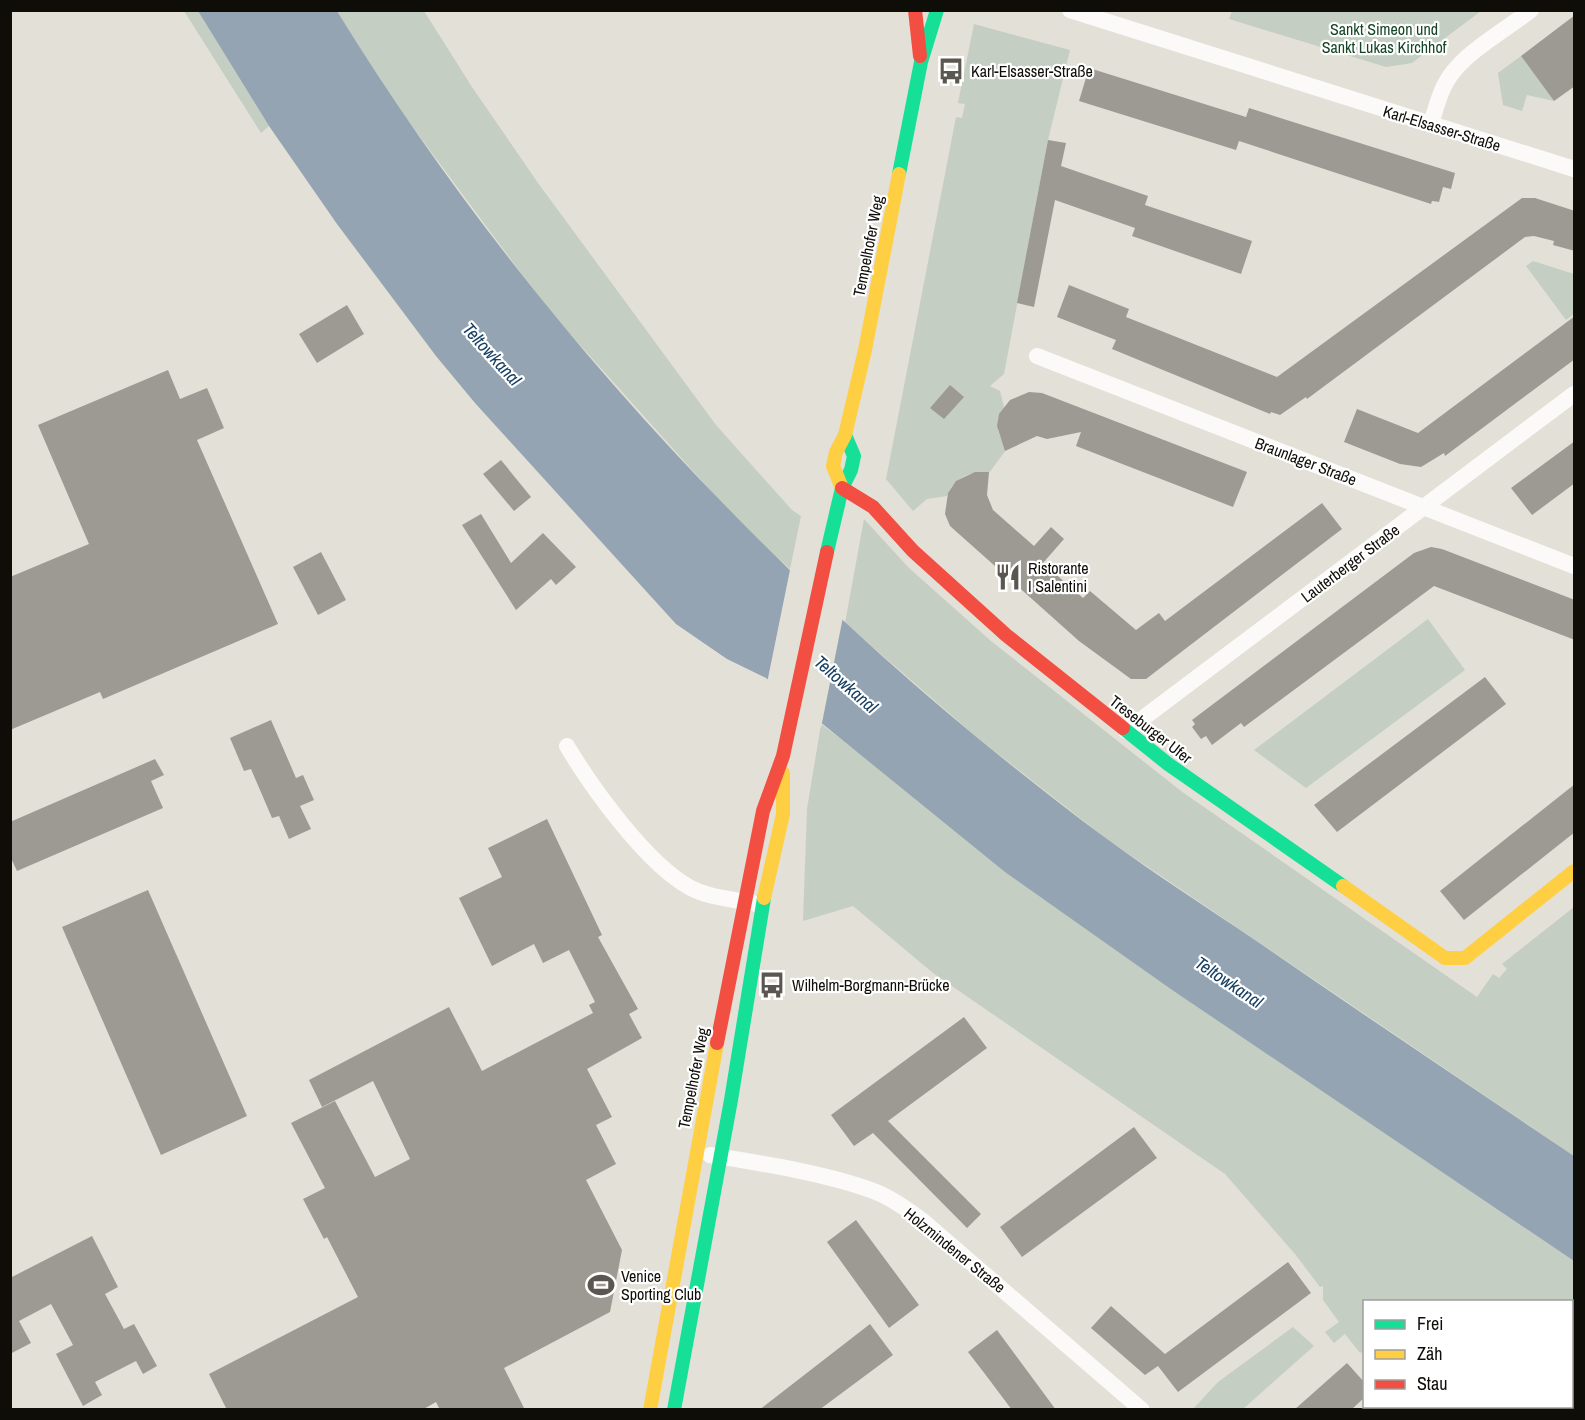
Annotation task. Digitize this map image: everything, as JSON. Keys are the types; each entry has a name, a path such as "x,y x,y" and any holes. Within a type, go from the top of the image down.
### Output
{"street":[{"name":"Tempelhofer Weg","path":"915,10 921,62"},
{"name":"Tempelhofer Weg","path":"650,1410 696,1153 763,812 783,756 815,600 842,488 833,466 836,452 845,435 865,350 921,62 937,10"},
{"name":"Karl-Elsasser-Straße","path":"1070,10 1575,169"},
{"path":"1431,124 1443,88 1451,75 1462,63 1531,10"},
{"name":"Braunlager Straße","path":"1037,356 1575,566"},
{"name":"Lauterberger Straße","path":"1126,731 1575,394"},
{"name":"Treseburger Ufer","path":"842,488 867,502 927,565 1006,635 1126,731 1204,790 1445,958 1465,958 1575,871"},
{"path":"567,746 619,819 675,877 705,894 762,905"},
{"name":"Tempelhofer Weg","path":"674,1410 722,1157 762,905 783,814 783,756"},
{"name":"Holzmindener Straße","path":"696,1153 835,1180 876,1192 899,1204 923,1221 1142,1410"}],"green space":[{"name":"Sankt Simeon und Sankt Lukas Kirchhof","path":"1232,10 1481,11 1412,63 1386,67 1229,19"},
{"path":"184,11 198,11 269,126 261,133"},
{"path":"337,11 424,11 472,87 538,183 716,425 792,510 801,516 790,569 744,528 547,308 388,94"},
{"path":"974,24 1070,50 1048,140 1004,374 990,386 1000,391 1004,407 998,431 1006,450 989,473 969,474 954,484 947,496 927,499 913,511 886,479 956,117 962,118 965,104 958,103"},
{"path":"1521,56 1554,101 1527,95 1522,111 1503,105 1498,73"},
{"path":"1533,261 1574,274 1574,314 1566,320 1526,266"},
{"path":"864,519 909,568 991,641 1181,791 1477,997 1493,974 1499,978 1507,969 1502,964 1574,907 1574,1156 1108,840 979,739 845,623"},
{"path":"1428,619 1465,670 1306,788 1254,750"},
{"path":"821,724 1175,992 1574,1261 1574,1409 1392,1408 1573,1408 1573,1300 1363,1300 1363,1351 1360,1353 1345,1334 1334,1343 1325,1332 1339,1322 1323,1300 1323,1286 1320,1287 1295,1254 1225,1174 933,973 853,906 803,921 807,809"},
{"path":"1293,1327 1314,1346 1243,1409 1193,1409 1218,1382"}],"water":[{"name":"Teltowkanal","path":"198,11 337,11 414,129 498,244 587,354 683,461 783,563 887,660 996,752 1107,839 1574,1156 1574,1261 1175,992 1005,872 766,678 727,659 676,624 475,403 436,356 337,224 269,126"}],"pier":[{"path":"791,565 843,617 821,728 767,683"}],"building":[{"path":"1575,15 1575,86 1554,101 1521,56"},
{"path":"1089,68 1246,117 1249,108 1455,173 1451,189 1443,187 1439,202 1432,201 1431,204 1239,141 1236,150 1079,101"},
{"path":"1048,140 1066,143 1061,166 1148,196 1145,205 1252,241 1241,274 1132,236 1135,228 1055,200 1034,307 1017,303"},
{"path":"1522,198 1535,198 1575,211 1575,251 1553,245 1554,241 1534,236 1525,237 1307,399 1306,397 1280,415 1271,412 1270,414 1112,349 1116,340 1057,317 1069,285 1129,309 1126,317 1277,377"},
{"path":"347,305 364,334 317,363 299,334"},
{"path":"1575,316 1575,359 1445,456 1444,453 1421,467 1400,464 1344,442 1357,409 1418,433"},
{"path":"168,370 180,399 207,388 224,428 197,440 278,624 103,699 100,692 10,730 10,577 89,544 38,425"},
{"path":"950,385 964,397 944,419 930,408"},
{"path":"1029,392 1042,393 1247,472 1233,507 1076,446 1081,432 1047,439 1037,436 1005,451 997,426 999,414 1010,400"},
{"path":"1575,441 1575,483 1532,515 1511,488"},
{"path":"501,460 531,497 514,511 483,474"},
{"path":"975,472 989,472 987,495 993,510 1034,546 1051,527 1064,539 1043,563 1083,598 1090,591 1136,630 1159,613 1165,621 1322,503 1342,529 1146,679 1131,679 1079,641 950,526 945,514 948,493 956,481"},
{"path":"481,514 511,563 543,533 576,567 556,585 551,579 516,610 462,525"},
{"path":"1431,547 1442,549 1575,600 1575,640 1434,586 1244,727 1241,723 1212,745 1206,736 1201,739 1192,727 1195,724 1192,720 1414,553"},
{"path":"321,552 346,600 318,615 293,567"},
{"path":"1485,677 1506,704 1337,832 1314,805"},
{"path":"271,720 296,778 303,775 314,800 300,806 311,829 289,839 279,816 272,818 251,769 244,771 230,738"},
{"path":"155,759 164,775 151,781 163,808 17,871 10,856 10,822"},
{"path":"1575,784 1575,832 1464,920 1440,891"},
{"path":"547,819 602,935 598,937 638,1009 629,1014 642,1038 587,1069 612,1117 596,1125 616,1164 586,1180 622,1250 610,1312 504,1368 525,1410 440,1410 436,1402 422,1410 227,1410 209,1374 358,1297 327,1237 324,1239 303,1199 325,1188 291,1123 335,1101 375,1177 410,1159 373,1081 322,1107 309,1080 449,1007 482,1071 593,1013 589,1005 595,1002 569,950 543,963 534,944 492,966 459,898 502,877 488,848"},
{"path":"148,890 247,1116 161,1155 62,927"},
{"path":"964,1017 987,1048 888,1121 981,1214 967,1228 873,1133 854,1146 831,1115"},
{"path":"1134,1127 1157,1158 1022,1257 1000,1227"},
{"path":"856,1220 919,1305 889,1328 827,1242"},
{"path":"92,1236 118,1287 105,1294 124,1329 134,1324 157,1366 143,1374 136,1361 95,1382 102,1395 83,1406 56,1354 73,1345 51,1304 19,1321 31,1343 10,1354 10,1278"},
{"path":"1288,1262 1311,1293 1178,1392 1158,1366 1145,1375 1091,1328 1111,1306 1165,1354"},
{"path":"870,1324 893,1355 819,1410 759,1410"},
{"path":"997,1330 1056,1410 1012,1410 968,1352"},
{"path":"1347,1363 1363,1381 1363,1399 1351,1410 1294,1410"}],"traffic: fast":[{"path":"899,174 921,62 937,10"},
{"path":"827,552 842,488 851,470 854,456 845,435"},
{"path":"1123,728 1168,764 1343,886"},
{"path":"674,1410 731,1100 764,898"}],"traffic: slow":[{"path":"842,488 833,466 836,452 845,435 865,350 899,174"},
{"path":"764,898 783,814 783,773"},
{"path":"1343,886 1445,958 1465,958 1574,871"},
{"path":"650,1410 717,1043"}],"traffic: jam":[{"path":"915,10 920,56"},
{"path":"842,488 873,507 913,551 1006,635 1123,728"},
{"path":"717,1043 763,811 783,756 827,552"}],"place":[{"name":"Karl-Elsasser-Straße","path":"951,71"},
{"name":"Ristorante I Salentini","path":"1008,577"},
{"name":"Wilhelm-Borgmann-Brücke","path":"772,985"},
{"name":"Venice Sporting Club","path":"601,1285"}]}
